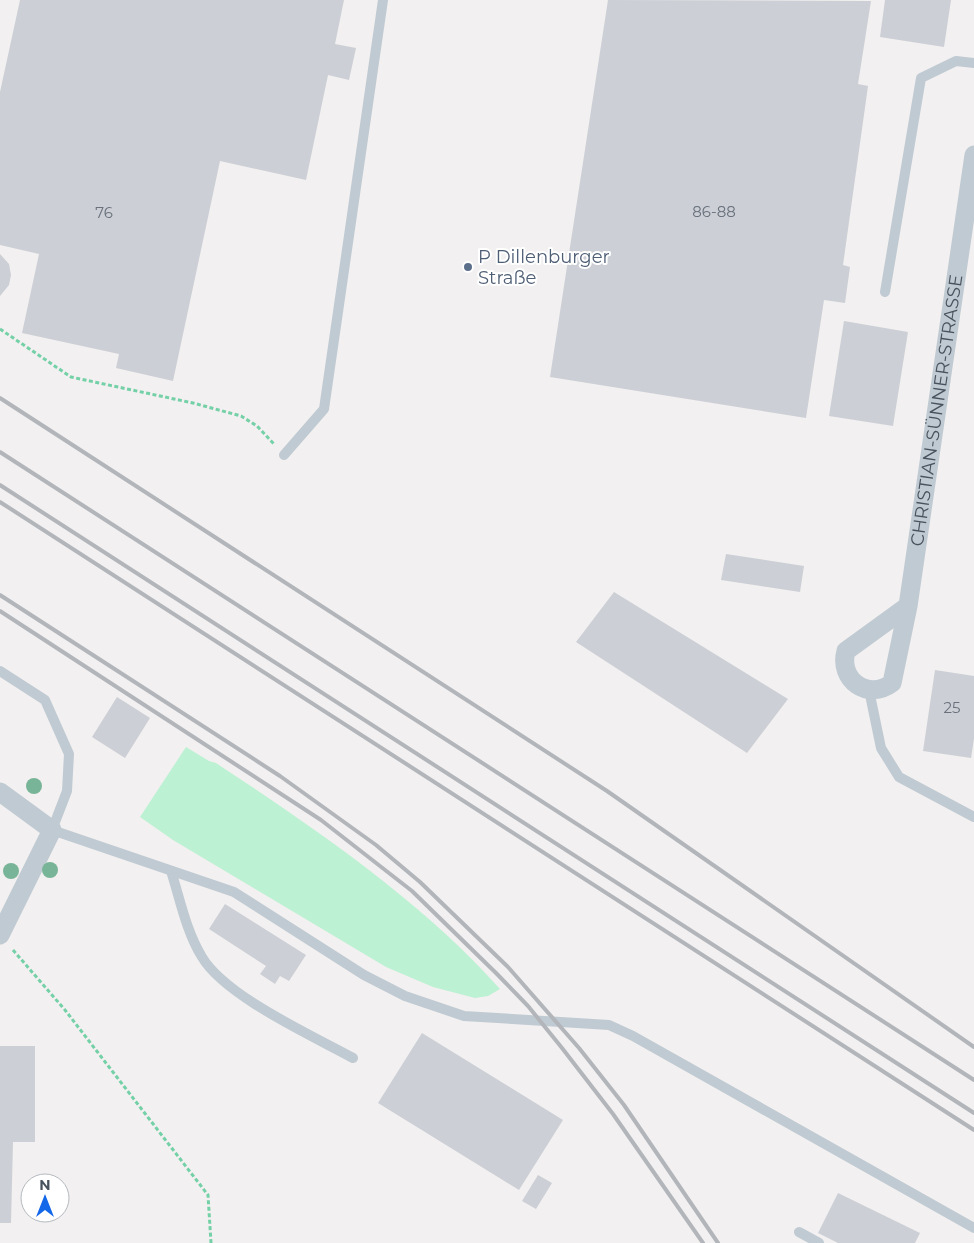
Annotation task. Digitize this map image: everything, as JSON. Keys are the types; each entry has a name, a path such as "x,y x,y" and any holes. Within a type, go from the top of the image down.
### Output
{"street":[{"name":"CHRISTIAN-SÜNNER-STRASSE","path":"869,690 878,690 892,683 908,606 974,160"},
{"path":"869,690 860,688 848,675 844,667 846,651 908,606"},
{"path":"0,792 52,830 3,939"}],"lane":[{"path":"284,455 324,409 383,0"},
{"path":"885,292 921,78 956,61 974,63"},
{"path":"0,671 45,700 69,754 67,791 52,830 234,892 364,975 406,996 464,1016 609,1026 625,1032 974,1228"},
{"path":"869,690 882,748 899,777 974,817"},
{"path":"171,871 192,938 202,958 215,974 246,998 353,1058"},
{"path":"799,1232 819,1243"}],"path":[{"path":"0,329 71,377 193,403 241,416 257,426 284,455"},
{"path":"3,939 65,1010 208,1195 212,1243"}],"green space":[{"path":"186,747 209,761 216,763 366,867 437,926 500,989 488,996 475,998 433,987 386,967 173,840 140,817"}],"building":[{"path":"20,0 344,0 335,44 356,48 349,80 328,75 306,180 220,161 173,381 116,368 119,354 22,333 39,254 0,245 0,92"},
{"path":"608,0 871,1 858,84 868,86 843,265 850,267 845,303 824,300 806,418 550,377"},
{"path":"885,0 951,0 944,47 880,37"},
{"path":"0,254 9,264 11,275 9,285 0,296"},
{"path":"844,321 908,332 893,426 829,416"},
{"path":"726,554 804,566 800,592 721,580"},
{"path":"614,592 788,699 747,753 576,642"},
{"path":"935,670 974,676 974,739 971,758 923,751"},
{"path":"117,697 150,718 125,758 92,737"},
{"path":"225,904 306,955 289,981 280,976 275,984 260,974 266,966 209,929"},
{"path":"422,1033 563,1120 519,1190 378,1103"},
{"path":"0,1046 35,1046 35,1142 13,1142 11,1223 0,1223"},
{"path":"538,1175 552,1183 536,1209 522,1201"},
{"path":"838,1193 920,1233 915,1243 838,1243 818,1233"}],"railway":[{"path":"0,398 607,791 974,1047"},
{"path":"0,452 974,1080"},
{"path":"0,485 974,1113"},
{"path":"0,502 974,1130"},
{"path":"0,595 280,776 376,845 420,882 508,967 579,1048 624,1105 718,1243"},
{"path":"0,611 321,820 412,891 528,1006 613,1114 703,1243"}],"place":[{"name":"P Dillenburger Straße","path":"468,267"}]}
